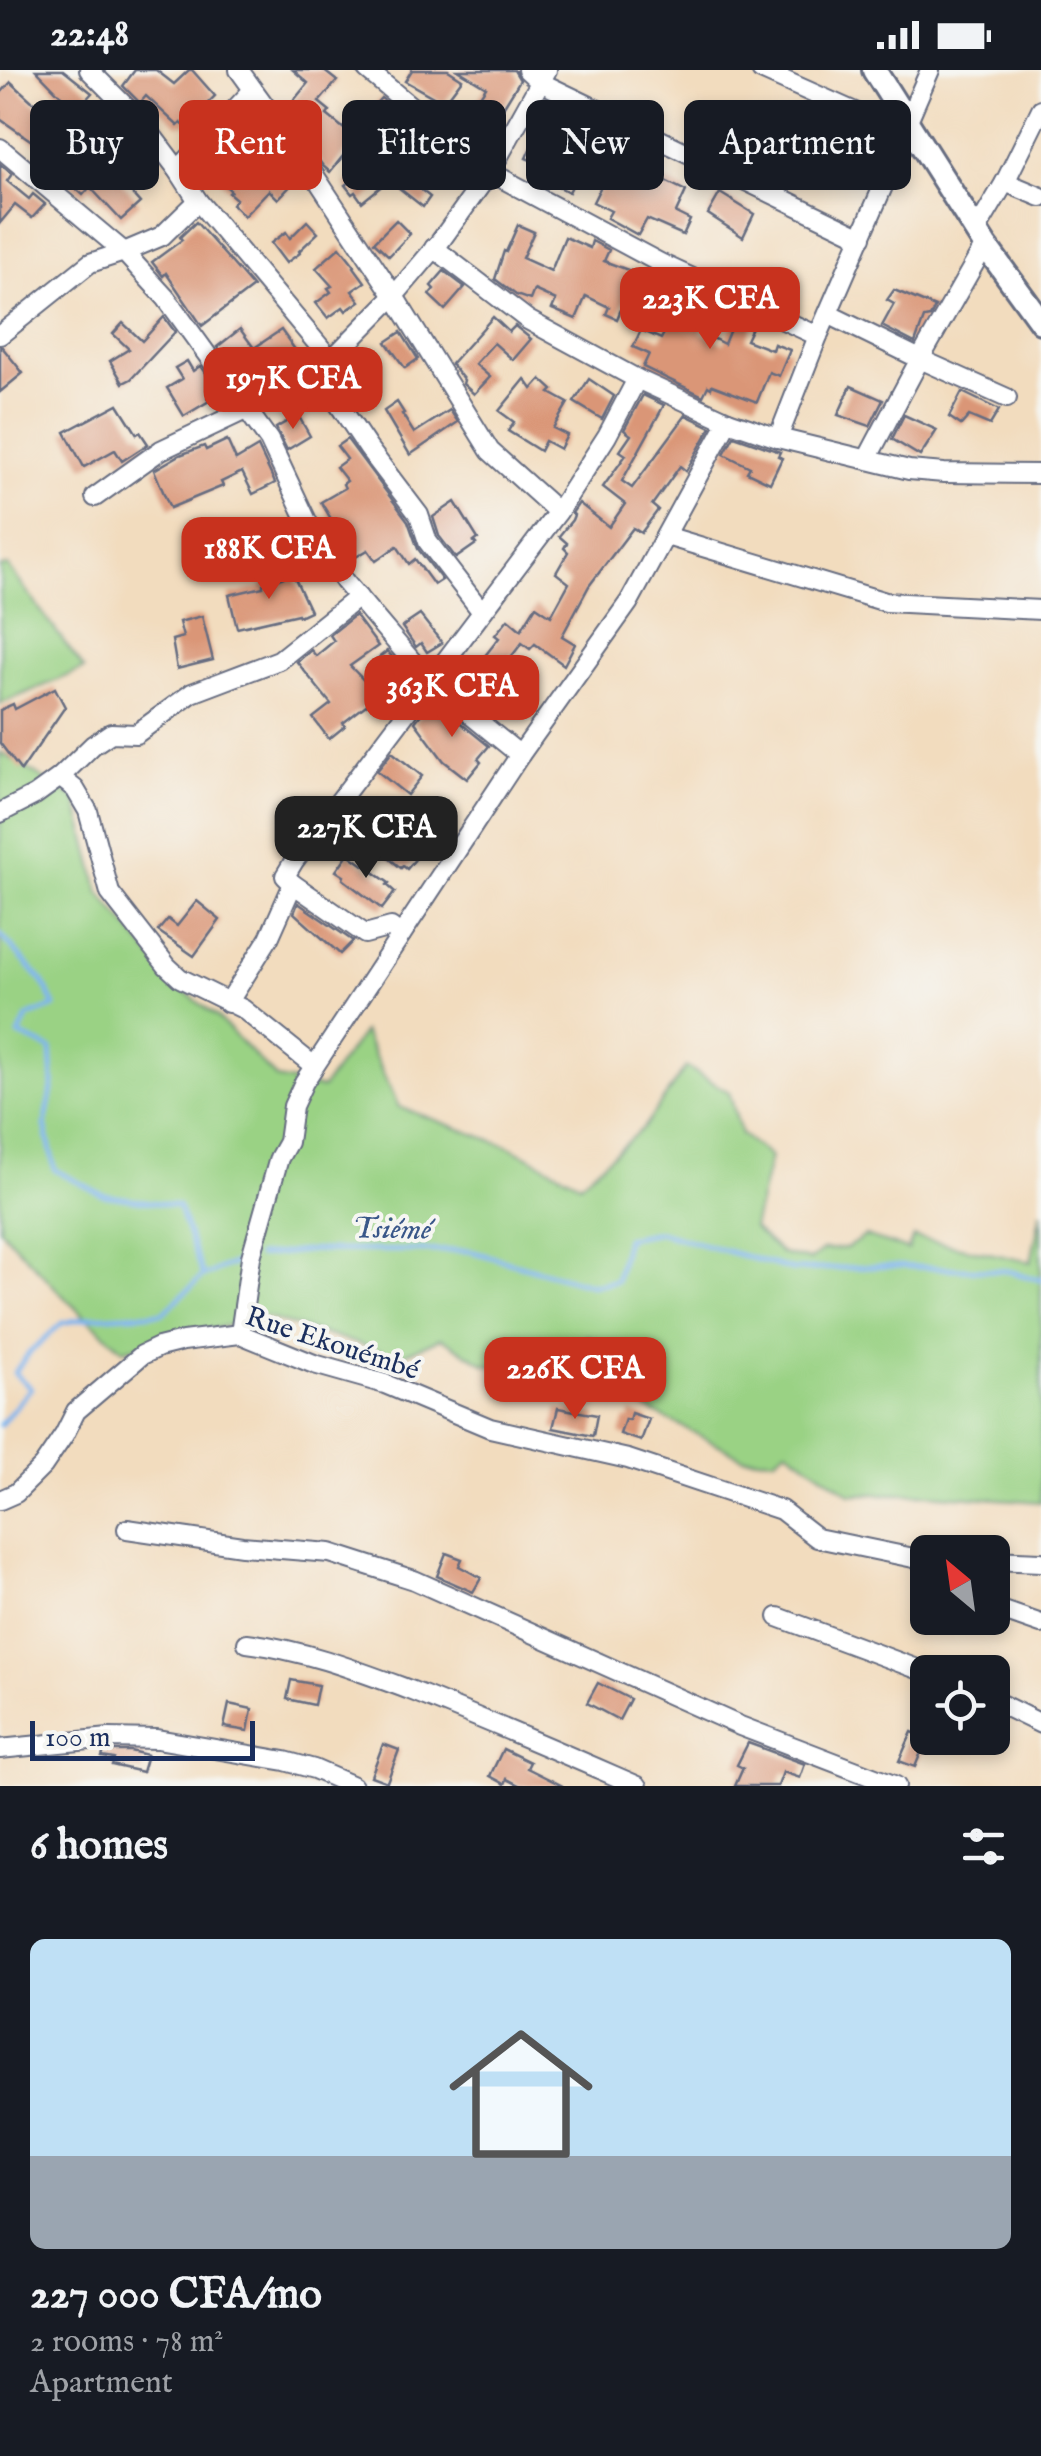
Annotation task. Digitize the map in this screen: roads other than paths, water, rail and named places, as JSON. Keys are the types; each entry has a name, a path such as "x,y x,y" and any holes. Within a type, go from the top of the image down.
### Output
{"main road":[{"path":"874,70 890,100"},
{"path":"911,138 1041,322"}],"street":[{"path":"89,70 144,126 324,366 368,448 419,515 428,542 482,612"},
{"path":"239,70 307,164 490,450 558,512"},
{"path":"367,70 403,100"},
{"path":"761,70 827,100"},
{"path":"911,118 930,70"},
{"path":"506,139 538,74 862,237"},
{"path":"178,170 253,90"},
{"path":"867,459 980,238 1041,108"},
{"path":"0,148 124,252 166,298 268,440 316,540 358,597 429,680 520,755"},
{"path":"506,181 660,263 818,336"},
{"path":"1005,182 1041,197"},
{"path":"95,497 161,450 248,410 324,366 394,296 477,190"},
{"path":"778,438 882,190"},
{"path":"0,335 90,263 162,236 198,201"},
{"path":"434,248 528,320 637,379 728,421 778,438 909,470 1041,474"},
{"path":"828,314 1007,398"},
{"path":"401,935 391,927 364,934 285,876 558,512 607,436 637,379"},
{"path":"240,1334 251,1257 279,1158 288,1142 293,1106 314,1066 520,755 629,602 728,421"},
{"path":"666,536 886,602 1041,610"},
{"path":"0,813 35,795 111,734 136,734 192,693 278,660 358,597"},
{"path":"60,777 75,789 88,812 110,893 168,966 180,978 243,1009 314,1066"},
{"path":"228,1003 269,938 293,884"},
{"name":"Rue Ekouémbé","path":"0,1500 16,1493 43,1466 76,1411 142,1355 182,1341 240,1334 314,1364 386,1384 490,1428 628,1459 781,1510 817,1538 910,1557"},
{"path":"127,1529 242,1546 330,1553 414,1580 740,1726 896,1786"},
{"path":"1010,1561 1041,1562"},
{"path":"1010,1613 1041,1624"},
{"path":"778,1616 910,1666"},
{"path":"247,1643 297,1650 380,1679 638,1786"},
{"path":"1010,1709 1041,1724"},
{"path":"0,1749 109,1738 157,1738 314,1769 352,1786"}],"waterway":[{"name":"Tsiémé","path":"0,934 43,982 55,1006 27,1017 19,1035 51,1049 53,1083 45,1125 55,1170 103,1195 178,1206 203,1276 248,1258"},
{"name":"Tsiémé","path":"258,1256 315,1250 470,1251 592,1285 616,1281 626,1238 659,1232 793,1270 893,1266 1008,1271 1041,1280"},
{"path":"0,1425 31,1388 14,1373 30,1352 62,1323 92,1317 163,1313 202,1277"}]}
